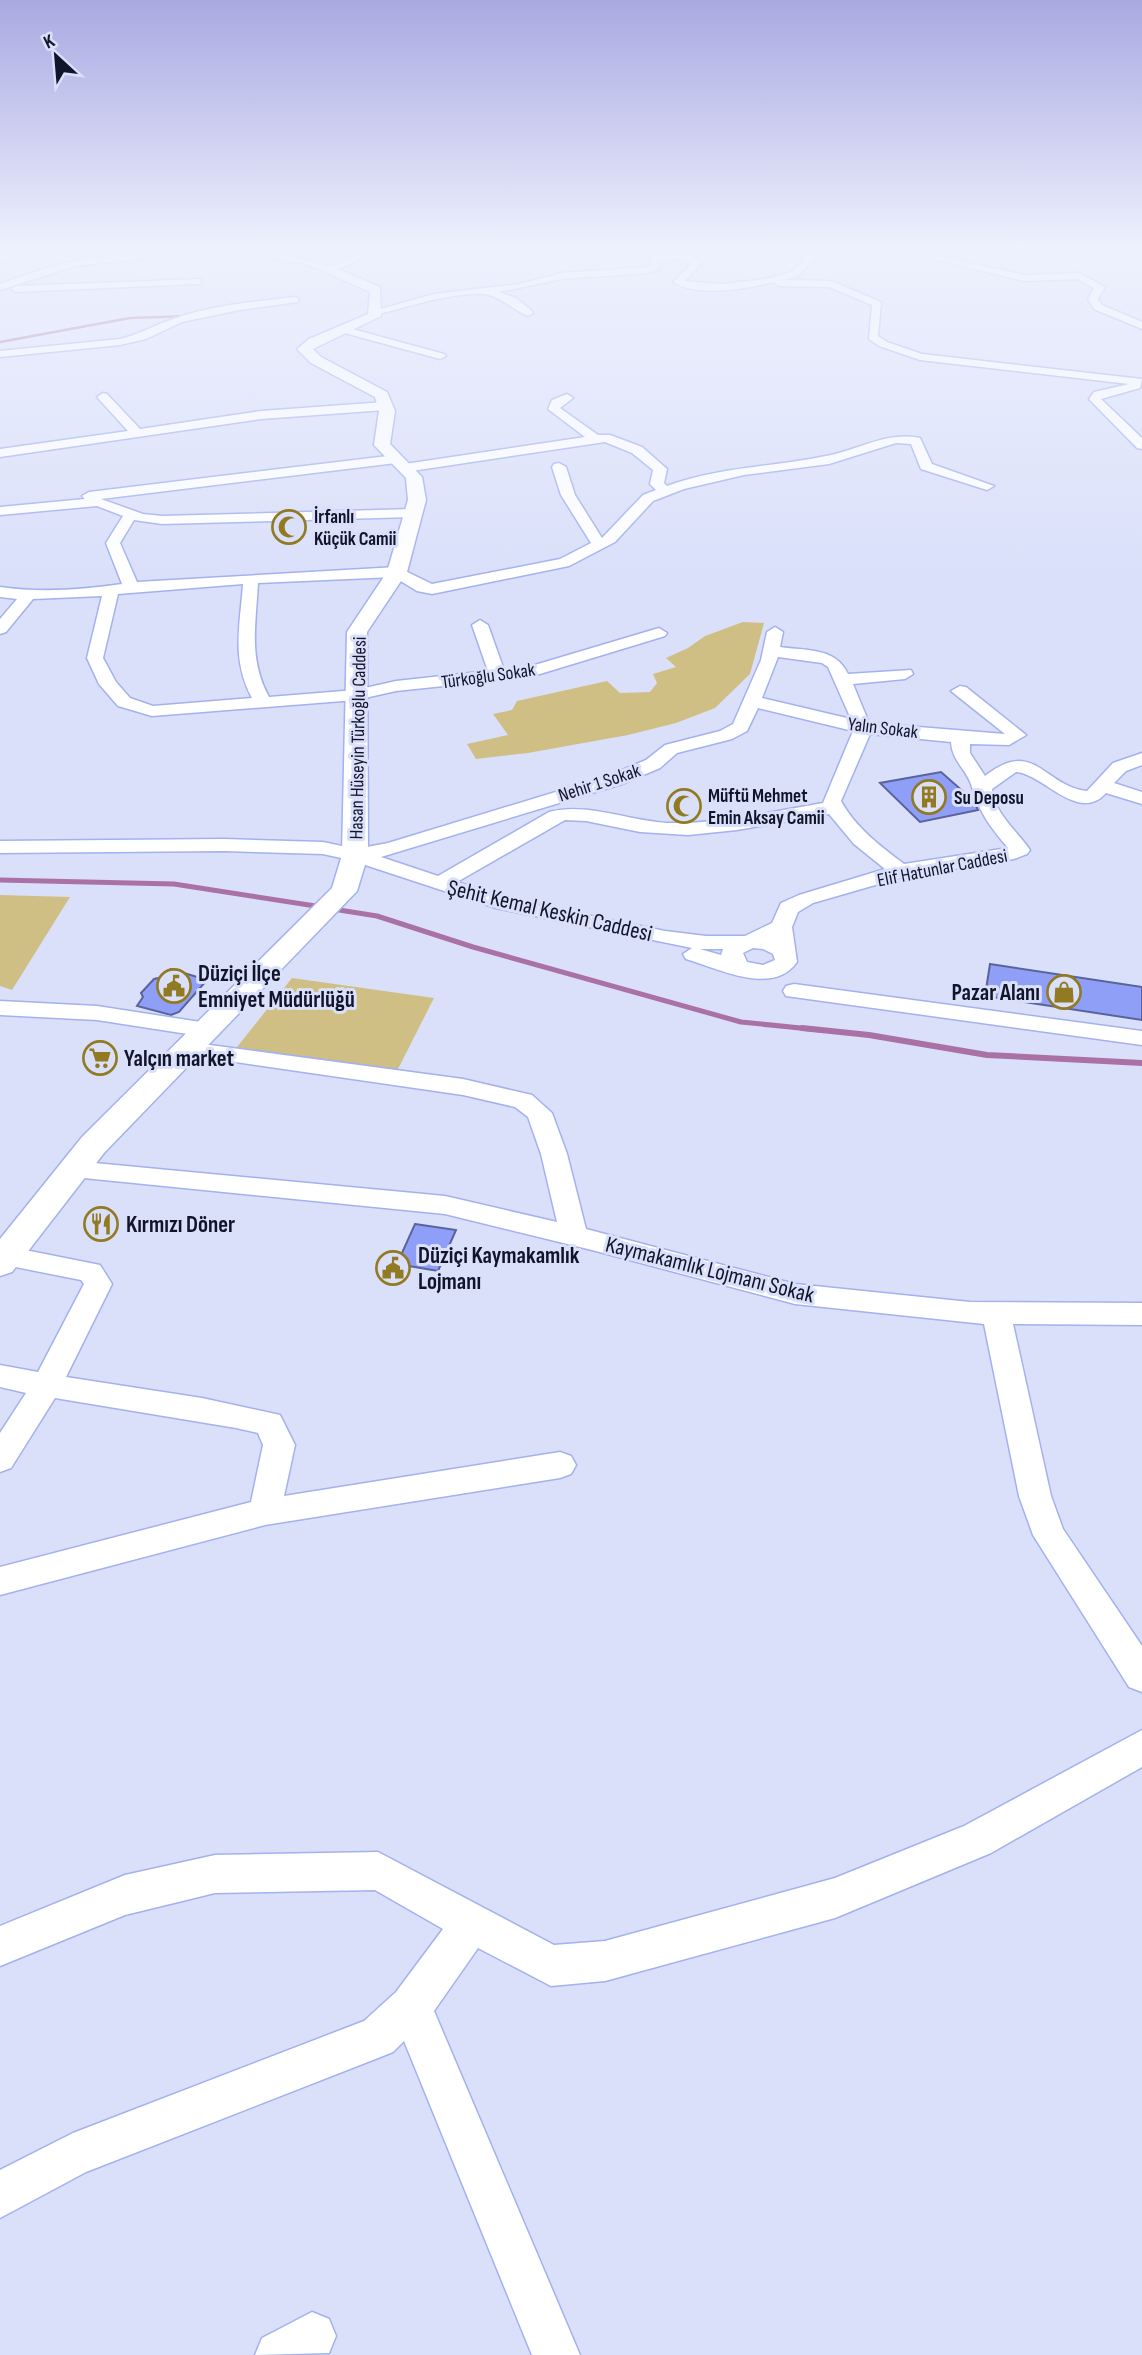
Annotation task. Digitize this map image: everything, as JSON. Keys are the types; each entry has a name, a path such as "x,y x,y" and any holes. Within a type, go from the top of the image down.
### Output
{"main road":[{"path":"313,357 382,395 385,405"},
{"name":"Hasan Hüseyin Türkoğlu Caddesi","path":"349,873 357,632 397,572 417,500 414,477 382,445 387,411 385,405"},
{"path":"2,1260 93,1145 296,941 349,873"}],"street":[{"path":"928,357 1121,377 1142,384"},
{"path":"1142,384 1098,395 1095,399 1142,445"},
{"path":"103,397 137,433"},
{"path":"567,398 556,403 554,409 594,438"},
{"path":"0,453 261,415 385,405"},
{"path":"24,509 93,495 401,464 594,438 606,438 637,450 660,469 657,484 665,492"},
{"path":"0,592 29,595 84,594 131,587 397,572 422,588 432,589 564,563 610,539 648,498 665,492 744,471 829,460 895,439 916,441 926,466 987,486"},
{"path":"559,467 568,495 599,545"},
{"path":"0,511 98,502 132,514 162,520 413,513"},
{"path":"131,587 113,543 132,514"},
{"path":"251,579 246,661 252,682 263,702"},
{"name":"Türkoğlu Sokak","path":"111,590 95,658 108,684 124,702 152,711 356,695 396,686 530,671 659,632"},
{"path":"0,629 29,595"},
{"path":"480,625 498,675"},
{"path":"773,641 835,664 858,712 862,732 831,801 871,849 900,871"},
{"name":"Nehir 1 Sokak","path":"349,873 391,849 615,780 653,764 671,749 726,736 741,727 773,641"},
{"path":"842,680 905,674"},
{"name":"Yalın Sokak","path":"752,701 860,727 960,738 1009,740 1017,735 960,691"},
{"path":"960,738 961,753 982,787 1012,766 1018,765 1026,766 1068,794 1081,798 1092,797 1115,768 1130,760 1142,759"},
{"path":"1102,786 1142,798"},
{"name":"Elif Hatunlar Caddesi","path":"781,927 789,908 806,899 900,871 932,868 1020,850 997,821 981,794 982,787"},
{"path":"439,884 555,816 568,812 610,822 685,830 834,807"},
{"path":"0,847 224,845 323,848 349,873"},
{"path":"0,856 258,860 311,864 512,918 701,955 744,969 766,972 783,959"},
{"name":"Şehit Kemal Keskin Caddesi","path":"349,873 439,884 503,904 665,938 706,943 749,942"},
{"path":"794,991 783,981 781,927 735,948 732,953 735,963 765,983 794,991 1142,1038"},
{"path":"749,942 765,942 783,959"},
{"path":"0,1008 97,1013 198,1040 463,1087 523,1101 539,1114 554,1154 574,1236"},
{"name":"Kaymakamlık Lojmanı Sokak","path":"73,1170 445,1205 794,1294 971,1313 1142,1314"},
{"path":"0,1459 46,1387 98,1284 90,1272 2,1260"},
{"path":"996,1314 1035,1496 1049,1535 1142,1676"},
{"path":"0,1376 46,1387 234,1415 269,1423 279,1445 265,1512"},
{"path":"0,1581 265,1512 560,1465"},
{"path":"0,1946 125,1895 215,1874 378,1871 551,1966 605,1961 835,1898 977,1840 1142,1747"},
{"path":"0,2195 73,2155 378,2037 411,2007 472,1923"},
{"path":"411,2007 556,2355"}],"shaded area":[{"path":"743,622 764,623 750,674 715,708 676,723 628,735 528,753 476,759 467,744 508,735 493,714 512,710 517,701 607,681 620,693 650,692 657,683 653,674 676,667 666,658 705,636"},
{"path":"0,895 70,897 12,990 0,986"},
{"path":"292,978 434,998 397,1071 233,1052"}],"building":[{"name":"Su Deposu","path":"941,772 974,801 978,810 920,822 880,783"},
{"name":"Pazar Alanı","path":"990,964 1142,987 1142,1020 985,996"},
{"name":"Düziçi İlçe Emniyet Müdürlüğü","path":"171,969 207,980 179,1012 171,1015 137,1006 143,997 141,993 154,979 163,977"},
{"name":"Düziçi Kaymakamlık Lojmanı","path":"415,1224 456,1230 438,1271 397,1264"}],"waterway":[{"path":"0,880 174,884 322,907"},
{"path":"333,909 377,916 473,947 741,1022 820,1030"},
{"path":"802,1028 869,1035 987,1055 1142,1063"}],"place":[{"name":"İrfanlı Küçük Camii","path":"289,527"},
{"name":"Su Deposu","path":"929,797"},
{"name":"Müftü Mehmet Emin Aksay Camii","path":"684,806"},
{"name":"Düziçi İlçe Emniyet Müdürlüğü","path":"174,986"},
{"name":"Pazar Alanı","path":"1064,992"},
{"name":"Yalçın market","path":"100,1058"},
{"name":"Kırmızı Döner","path":"101,1224"},
{"name":"Düziçi Kaymakamlık Lojmanı","path":"393,1268"}]}
